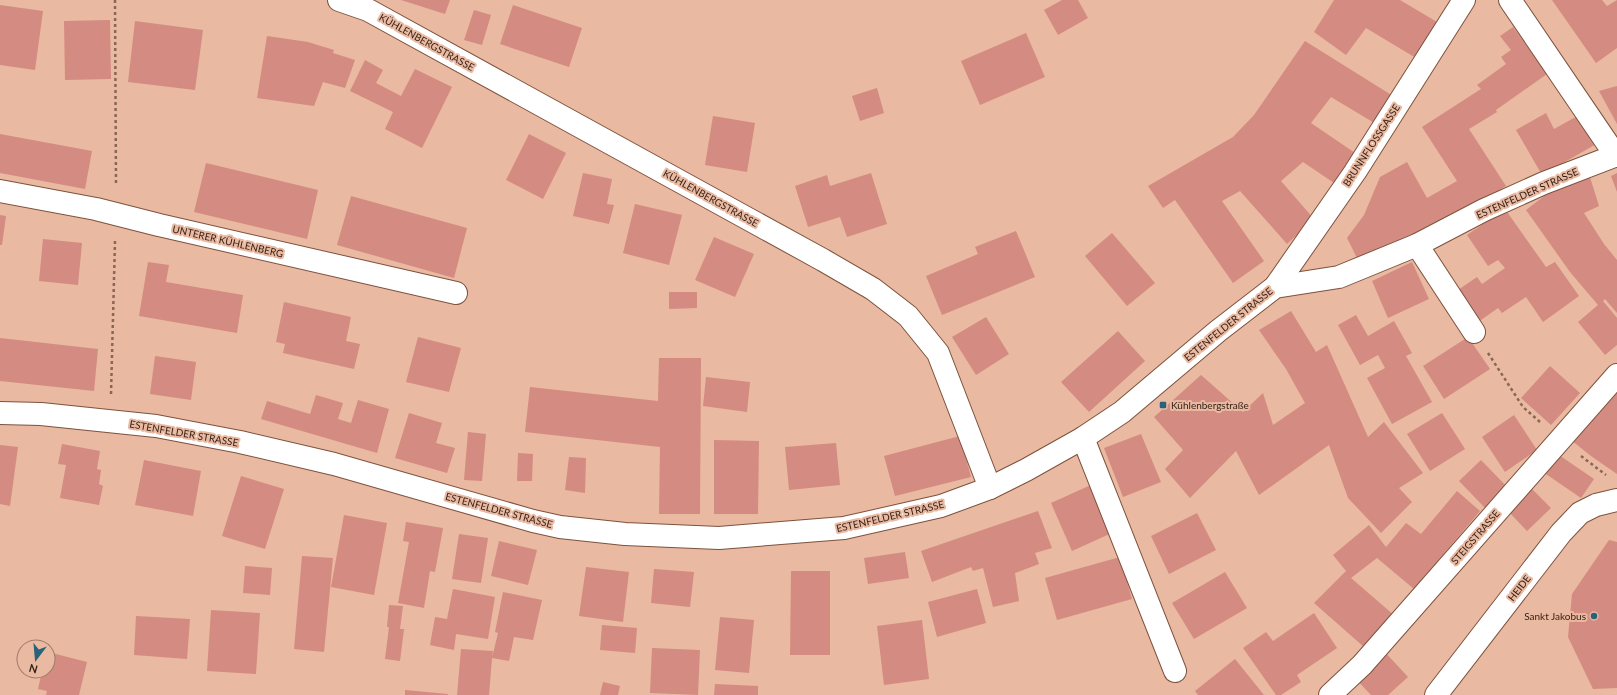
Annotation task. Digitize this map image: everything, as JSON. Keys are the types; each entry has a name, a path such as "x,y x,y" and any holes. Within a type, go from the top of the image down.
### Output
{"street":[{"name":"KÜHLENBERGSTRASSE","path":"339,0 368,10 823,260 873,289 908,316 938,354 990,488"},
{"name":"BRUNNFLOSSGASSE","path":"1275,287 1355,172 1464,0"},
{"path":"1510,0 1617,155"},
{"name":"ESTENFELDER STRASSE","path":"0,413 41,414 156,426 240,442 334,464 533,521 560,527 625,534 719,538 844,528 941,506 990,488 1026,470 1083,438 1122,412 1218,331 1275,287 1339,277 1417,245 1484,210 1537,186 1617,155"},
{"name":"UNTERER KÜHLENBERG","path":"0,191 96,209 159,225 456,293"},
{"path":"1417,245 1474,332"},
{"name":"STEIGSTRASSE","path":"1330,695 1362,665 1617,375"},
{"path":"1083,438 1175,671"},
{"name":"HEIDE","path":"1436,695 1570,523 1580,513 1596,505 1617,500"}],"path":[{"path":"1474,332 1523,407 1561,440 1612,480"}],"building":[{"path":"401,0 450,0 445,14"},
{"path":"1062,0 1078,0 1088,18 1058,35 1044,10"},
{"path":"1334,0 1400,0 1437,22 1416,58 1366,28 1346,55 1314,32"},
{"path":"1552,0 1602,0 1607,6 1617,0 1617,48 1596,63"},
{"path":"0,5 43,11 35,70 0,65"},
{"path":"513,5 582,28 569,67 500,44"},
{"path":"474,10 491,15 482,45 464,40"},
{"path":"110,20 111,79 65,80 64,21"},
{"path":"135,21 203,30 195,90 128,82"},
{"path":"1513,27 1547,74 1496,110 1497,112 1469,129 1506,186 1474,207 1360,264 1347,238 1364,215 1380,177 1407,162 1427,198 1457,181 1422,127 1481,89 1477,85 1506,64 1501,57 1511,50 1500,36"},
{"path":"1026,33 1045,77 980,105 961,61"},
{"path":"267,36 308,42 334,50 333,53 355,60 345,88 323,82 314,106 257,98"},
{"path":"1305,41 1393,96 1376,124 1331,97 1311,123 1361,157 1340,187 1303,162 1281,181 1314,219 1287,244 1240,191 1222,201 1264,261 1233,283 1175,200 1163,208 1148,186 1233,137 1254,115"},
{"path":"365,60 383,70 376,83 401,96 415,69 452,87 422,148 385,129 393,112 350,91"},
{"path":"1617,86 1617,124 1599,91"},
{"path":"877,88 884,113 860,121 852,96"},
{"path":"1546,113 1554,129 1581,114 1598,143 1542,175 1516,130"},
{"path":"713,116 755,123 747,172 705,165"},
{"path":"0,134 92,151 85,189 0,173"},
{"path":"529,134 566,153 543,199 506,180"},
{"path":"206,163 318,190 307,239 194,212"},
{"path":"583,173 612,179 607,204 614,205 609,224 573,216"},
{"path":"871,173 887,224 847,237 840,217 808,227 795,186 827,175 830,186"},
{"path":"1617,173 1617,192 1611,176"},
{"path":"1589,174 1599,206 1584,213 1604,244 1617,260 1617,313 1605,299 1603,301 1617,318 1617,345 1605,355 1578,322 1598,305 1570,272 1526,210 1564,181"},
{"path":"351,196 467,228 454,278 337,245"},
{"path":"635,204 682,215 669,265 623,253"},
{"path":"1505,209 1546,267 1555,262 1579,296 1543,322 1526,297 1502,313 1498,308 1474,325 1452,294 1477,277 1482,284 1505,268 1498,260 1488,266 1467,235"},
{"path":"0,215 6,216 2,245 0,245"},
{"path":"1016,231 1035,277 942,315 926,276 978,254 975,247"},
{"path":"1112,233 1155,283 1127,306 1085,256"},
{"path":"714,237 754,254 735,297 695,280"},
{"path":"43,239 82,243 78,285 39,281"},
{"path":"148,262 169,265 166,282 243,295 237,333 139,316"},
{"path":"1412,262 1429,299 1388,318 1372,281"},
{"path":"669,292 697,292 697,308 669,309"},
{"path":"284,302 351,317 346,341 360,344 354,369 283,353 285,344 276,342"},
{"path":"1291,311 1316,352 1327,345 1368,437 1384,422 1423,473 1399,488 1412,502 1381,533 1348,498 1329,445 1259,495 1236,451 1190,498 1165,469 1183,450 1154,417 1201,375 1243,412 1263,393 1273,425 1305,403 1286,369 1259,330"},
{"path":"1356,315 1368,336 1394,321 1412,353 1406,356 1432,402 1392,424 1367,378 1385,368 1378,355 1360,365 1338,325"},
{"path":"986,317 1009,354 976,375 952,337"},
{"path":"1118,331 1145,361 1089,412 1061,382"},
{"path":"418,337 461,348 449,392 406,382"},
{"path":"1468,337 1490,369 1444,399 1423,366"},
{"path":"0,338 98,349 94,391 0,381"},
{"path":"155,356 196,362 191,400 150,394"},
{"path":"659,358 701,358 700,514 659,514 660,447 525,432 530,387 658,401"},
{"path":"1550,366 1580,393 1551,425 1521,398"},
{"path":"706,377 750,382 747,412 703,406"},
{"path":"1617,384 1617,474 1571,440"},
{"path":"316,395 343,403 338,419 351,423 358,400 389,409 377,453 261,419 267,401 310,414"},
{"path":"409,413 442,423 436,443 455,448 447,473 395,458"},
{"path":"1442,413 1465,449 1430,471 1407,434"},
{"path":"1514,415 1537,450 1505,472 1482,437"},
{"path":"468,432 486,434 482,481 464,480"},
{"path":"1141,434 1161,482 1123,497 1104,448"},
{"path":"960,436 971,477 895,496 884,456"},
{"path":"714,440 759,441 758,514 714,514"},
{"path":"836,443 840,485 789,490 785,447"},
{"path":"62,444 100,451 97,469 101,470 99,484 103,486 99,505 60,498 66,465 58,464"},
{"path":"0,445 18,447 10,506 0,504"},
{"path":"518,453 533,454 532,481 517,481"},
{"path":"1556,453 1594,479 1581,498 1543,472"},
{"path":"569,457 586,458 585,493 565,490"},
{"path":"144,460 201,471 193,516 135,505"},
{"path":"1481,460 1511,491 1489,512 1459,481"},
{"path":"241,476 284,489 265,549 222,536"},
{"path":"1093,484 1114,532 1072,551 1051,503"},
{"path":"1531,488 1551,508 1527,531 1508,511"},
{"path":"1457,491 1480,511 1414,589 1377,558 1351,578 1395,616 1364,647 1314,603 1346,571 1333,555 1369,525 1386,547 1406,523 1421,534"},
{"path":"1038,511 1052,548 1035,553 1039,564 1015,573 1019,601 993,607 983,568 973,571 971,567 932,582 921,551"},
{"path":"1197,513 1216,550 1169,574 1151,536"},
{"path":"344,515 387,523 374,595 331,587"},
{"path":"406,522 443,528 435,572 430,571 424,608 398,603 409,542 403,541"},
{"path":"459,534 488,538 481,583 452,579"},
{"name":"Sankt Jakobus","path":"1609,540 1617,542 1617,688 1593,689 1568,637 1572,594"},
{"path":"499,541 537,550 528,585 491,576"},
{"path":"905,552 909,578 868,584 864,558"},
{"path":"302,556 333,558 324,652 294,649"},
{"path":"1120,557 1132,599 1057,620 1045,578"},
{"path":"245,566 272,568 270,595 243,593"},
{"path":"586,567 629,572 623,622 579,616"},
{"path":"654,569 694,572 690,607 651,603"},
{"path":"791,571 830,571 830,655 790,655"},
{"path":"1225,572 1247,608 1194,639 1172,603"},
{"path":"453,589 495,597 488,639 456,634 454,650 430,645 435,617 447,619"},
{"path":"977,589 986,623 937,637 928,602"},
{"path":"503,592 542,600 533,640 514,637 509,661 492,658 498,633 495,632"},
{"path":"389,605 403,606 400,629 404,629 400,661 385,659 389,627 387,627"},
{"path":"211,610 260,613 256,674 207,671"},
{"path":"1314,613 1337,648 1297,675 1301,682 1281,695 1276,695 1243,648 1266,632 1273,641"},
{"path":"136,616 190,619 187,659 134,655"},
{"path":"720,617 754,620 749,673 715,670"},
{"path":"922,620 929,679 884,685 877,626"},
{"path":"602,625 637,628 635,653 600,650"},
{"path":"652,648 700,650 698,695 650,693"},
{"path":"461,649 493,651 489,695 457,695"},
{"path":"1383,650 1408,677 1388,695 1371,695 1354,677"},
{"path":"56,654 87,662 79,695 46,695 47,691 38,689 40,679 56,679"},
{"path":"1235,659 1264,695 1198,695 1195,691"},
{"path":"603,682 620,686 618,695 600,695"},
{"path":"715,684 758,686 758,695 714,695"},
{"path":"405,690 448,694 448,695 405,695"}],"place":[{"name":"Kühlenbergstraße","path":"1163,405"},
{"name":"Sankt Jakobus","path":"1594,616"}]}
